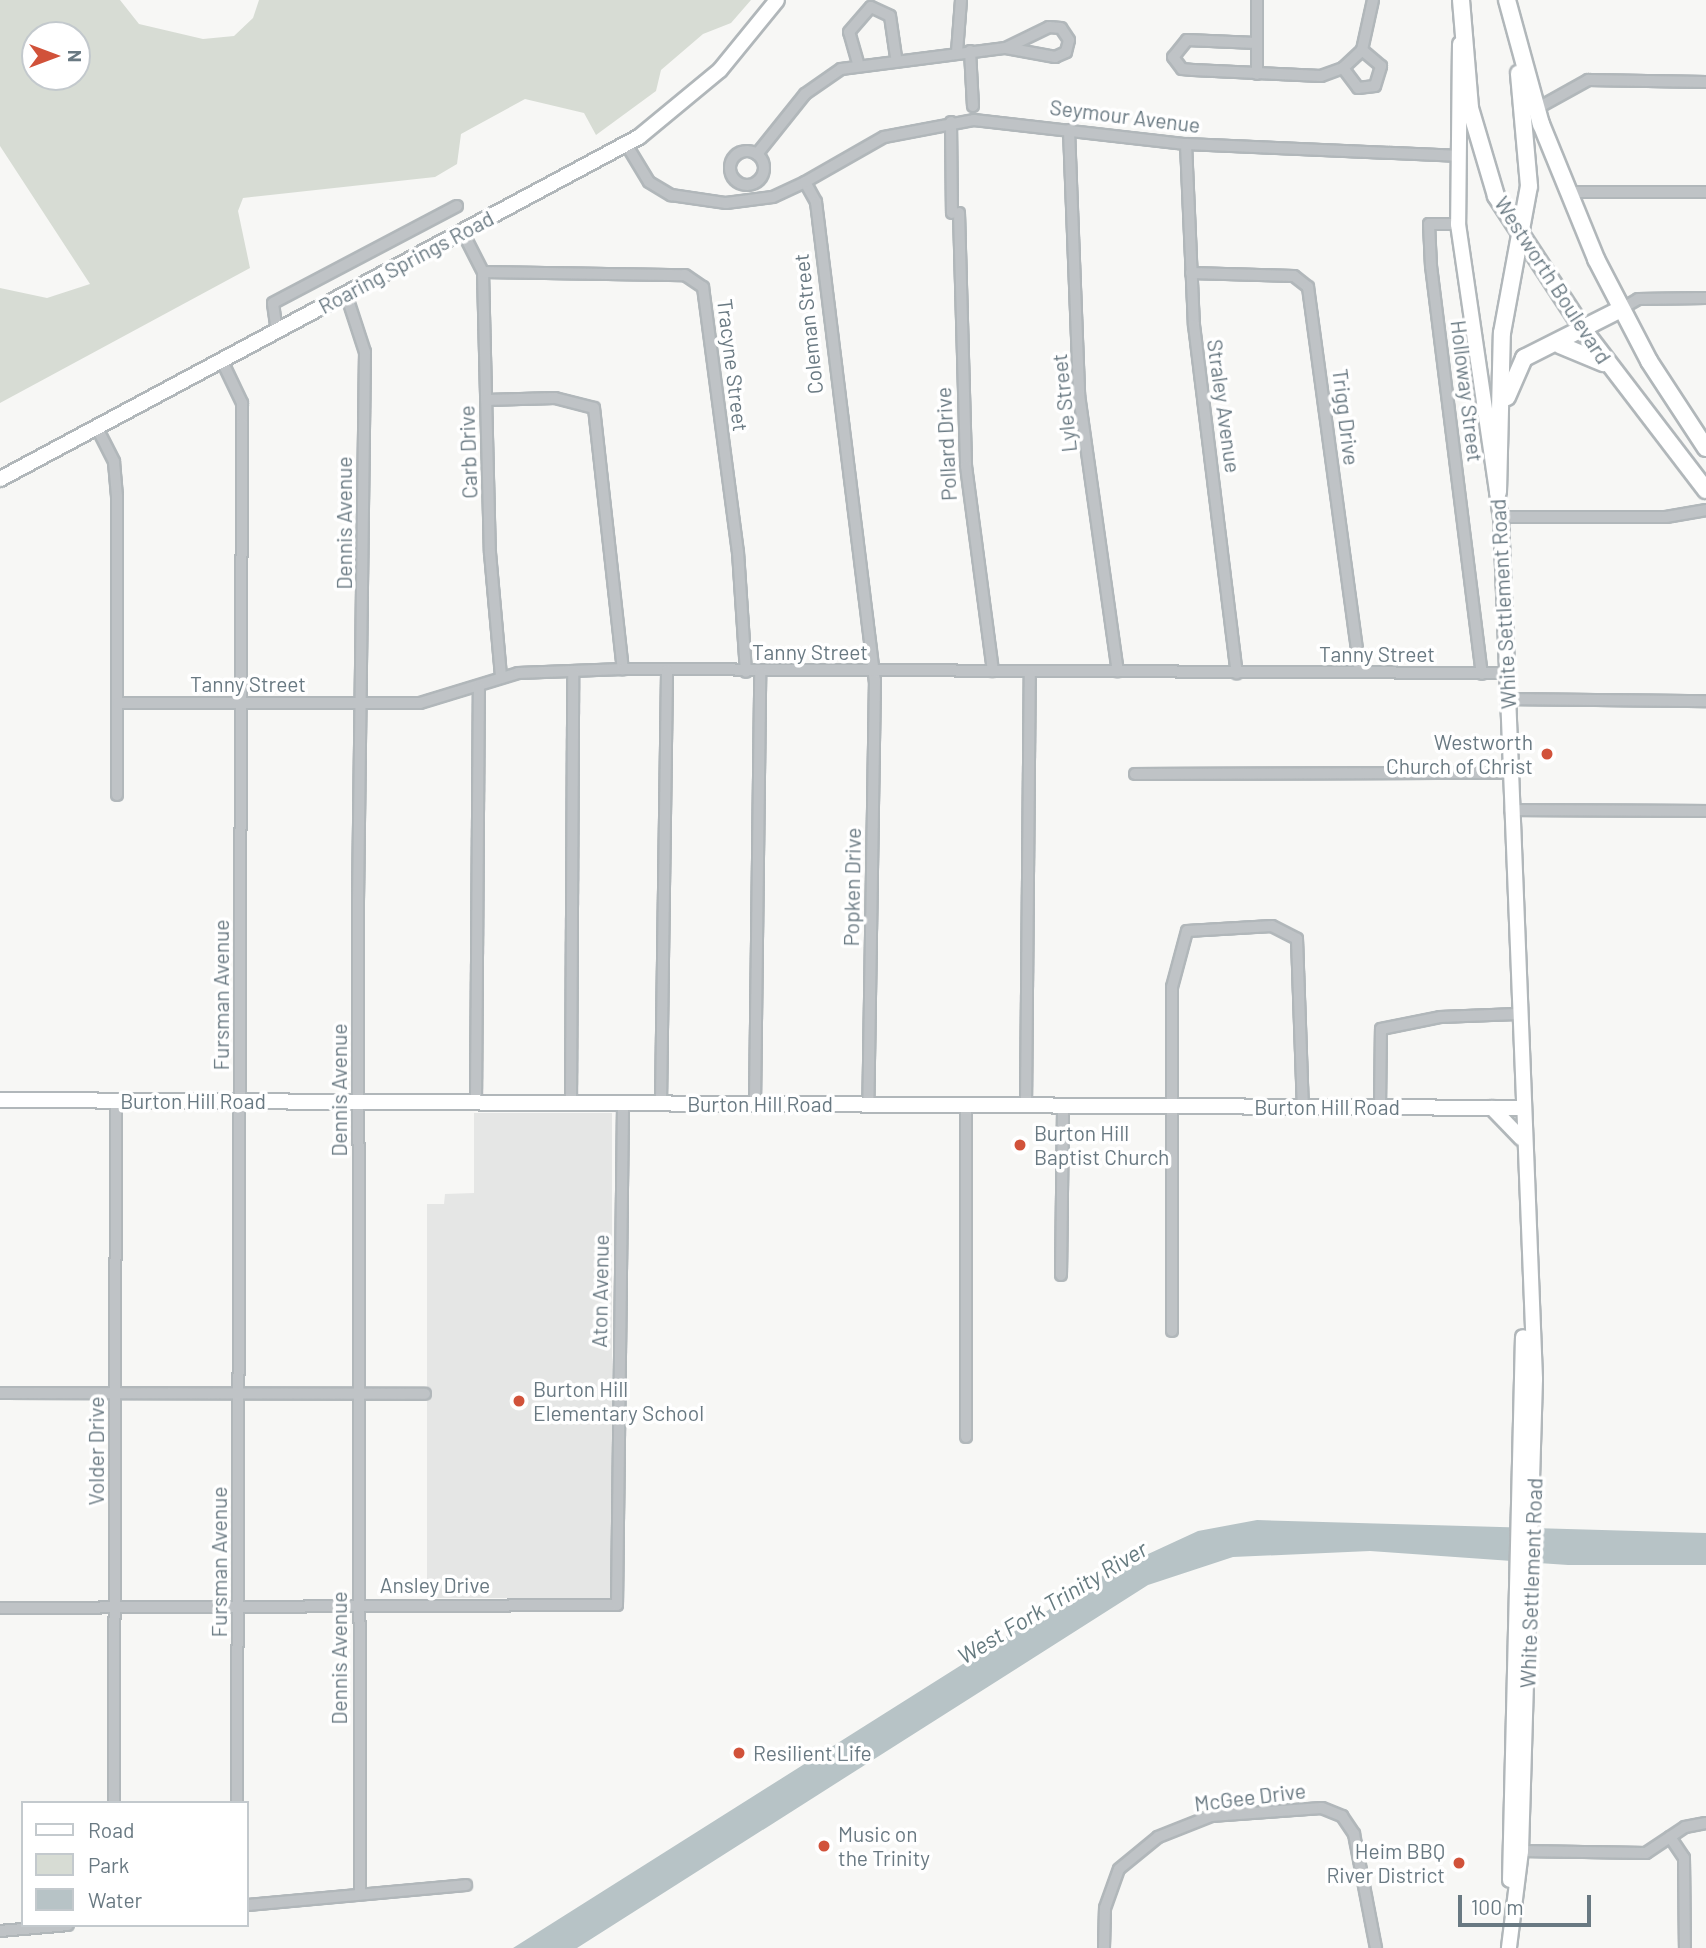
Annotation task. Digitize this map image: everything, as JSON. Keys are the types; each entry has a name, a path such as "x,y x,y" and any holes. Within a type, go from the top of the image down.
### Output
{"main road":[{"name":"Westworth Boulevard","path":"1461,0 1462,32 1476,141 1496,197 1585,332 1706,490"},
{"name":"Westworth Boulevard","path":"1507,0 1536,109 1567,192 1621,309 1706,448"},
{"path":"1498,492 1502,333 1521,236 1528,149 1518,46"},
{"path":"1501,419 1524,358 1560,345 1621,309"},
{"path":"1560,345 1611,368"}],"street":[{"name":"Roaring Springs Road","path":"0,479 626,144 710,80 777,0"},
{"path":"957,52 961,0"},
{"path":"1257,0 1257,74"},
{"path":"1256,43 1187,40 1173,57 1182,69 1311,78 1343,68 1362,50 1373,0"},
{"path":"858,63 849,32 871,7 890,16 896,57"},
{"path":"758,180 736,181 728,172 735,157 757,154 820,80 858,63 896,57 1006,48 1055,57 1066,52 1069,40 1055,27 1006,48"},
{"name":"White Settlement Road","path":"1462,32 1456,156 1458,224 1501,517 1534,1492 1524,1606 1509,1948"},
{"path":"1343,68 1358,88 1375,86 1381,66 1362,50"},
{"path":"970,51 973,106"},
{"path":"1536,109 1588,80 1706,82"},
{"name":"Seymour Avenue","path":"804,182 884,137 951,122 1069,130 1186,144 1456,156"},
{"name":"Pollard Drive","path":"951,122 966,466 993,671"},
{"name":"Lyle Street","path":"1069,130 1079,395 1118,671"},
{"path":"626,144 649,182 671,195 697,202 761,200 804,182"},
{"name":"Straley Avenue","path":"1186,144 1191,273 1237,673"},
{"path":"757,154 766,168 758,180 761,200"},
{"name":"Coleman Street","path":"804,182 818,213 820,272 871,671"},
{"path":"1567,192 1706,192"},
{"path":"276,332 273,303 457,206"},
{"name":"Holloway Street","path":"1458,224 1429,224 1431,266 1482,674"},
{"name":"Carb Drive","path":"463,231 483,272 486,400 501,676"},
{"name":"Tracyne Street","path":"483,272 685,275 703,287 737,552 746,672"},
{"name":"Trigg Drive","path":"1191,273 1294,276 1308,287 1360,672"},
{"name":"Dennis Avenue","path":"346,294 365,352 357,1604 360,1890"},
{"path":"1621,309 1638,299 1706,298"},
{"name":"Fursman Avenue","path":"222,361 242,403 237,1801"},
{"path":"486,400 555,398 594,408 623,669"},
{"path":"97,428 114,462 117,496 117,795"},
{"path":"1501,517 1666,517 1706,510"},
{"name":"Tanny Street","path":"118,703 421,703 479,687 501,676 623,669 746,672 1507,673"},
{"path":"661,1103 667,670"},
{"name":"Popken Drive","path":"869,1105 871,671"},
{"path":"1026,1105 1030,671"},
{"path":"571,1103 573,672"},
{"path":"755,1104 760,672"},
{"path":"476,1102 479,687"},
{"path":"1508,699 1706,701"},
{"path":"1135,774 1509,773"},
{"path":"1510,810 1706,811"},
{"path":"1172,1331 1175,1106 1172,987 1178,945 1195,926 1272,926 1297,939 1303,1107"},
{"path":"1380,1108 1381,1029 1440,1017 1517,1014"},
{"name":"Burton Hill Road","path":"0,1100 1520,1108"},
{"name":"Volder Drive","path":"114,1801 116,1100"},
{"name":"Aton Avenue","path":"617,1605 623,1104"},
{"path":"966,1105 966,1437"},
{"path":"1061,1275 1063,1106"},
{"path":"1492,1108 1521,1138"},
{"name":"White Settlement Road","path":"1524,1606 1519,1491 1526,1264"},
{"path":"0,1393 425,1394"},
{"name":"Ansley Drive","path":"0,1608 238,1608 357,1604 617,1605"},
{"name":"McGee Drive","path":"1104,1948 1114,1881 1126,1860 1158,1837 1211,1816 1322,1808 1342,1816 1354,1834 1376,1948"},
{"name":"White Settlement Road","path":"1511,1902 1521,1851 1515,1819"},
{"path":"1521,1851 1630,1855 1706,1823"},
{"path":"1670,1837 1684,1858 1685,1948"},
{"path":"248,1905 360,1890 466,1885"},
{"path":"0,1931 45,1927"}],"shaded area":[{"name":"Burton Hill Elementary School","path":"474,1113 612,1113 612,1598 427,1598 427,1204 444,1204 445,1194 474,1193"}],"green space":[{"path":"0,0 120,0 139,24 203,39 234,36 253,18 259,0 751,0 731,23 703,34 661,70 656,91 596,135 584,113 525,99 461,134 457,164 435,177 243,198 238,211 250,268 0,403 0,288 47,298 90,284 0,146"}],"water":[{"path":"1257,1520 1706,1533 1706,1565 1568,1565 1370,1551 1233,1557 1148,1585 577,1948 513,1948 1107,1573 1198,1531"}],"place":[{"name":"Westworth Church of Christ","path":"1547,754"},
{"name":"Burton Hill Baptist Church","path":"1020,1145"},
{"name":"Burton Hill Elementary School","path":"519,1401"},
{"name":"Resilient Life","path":"739,1753"},
{"name":"Music on the Trinity","path":"824,1846"},
{"name":"Heim BBQ River District","path":"1459,1863"}],"water label":[{"name":"West Fork Trinity River","path":"1052,1602"}]}
